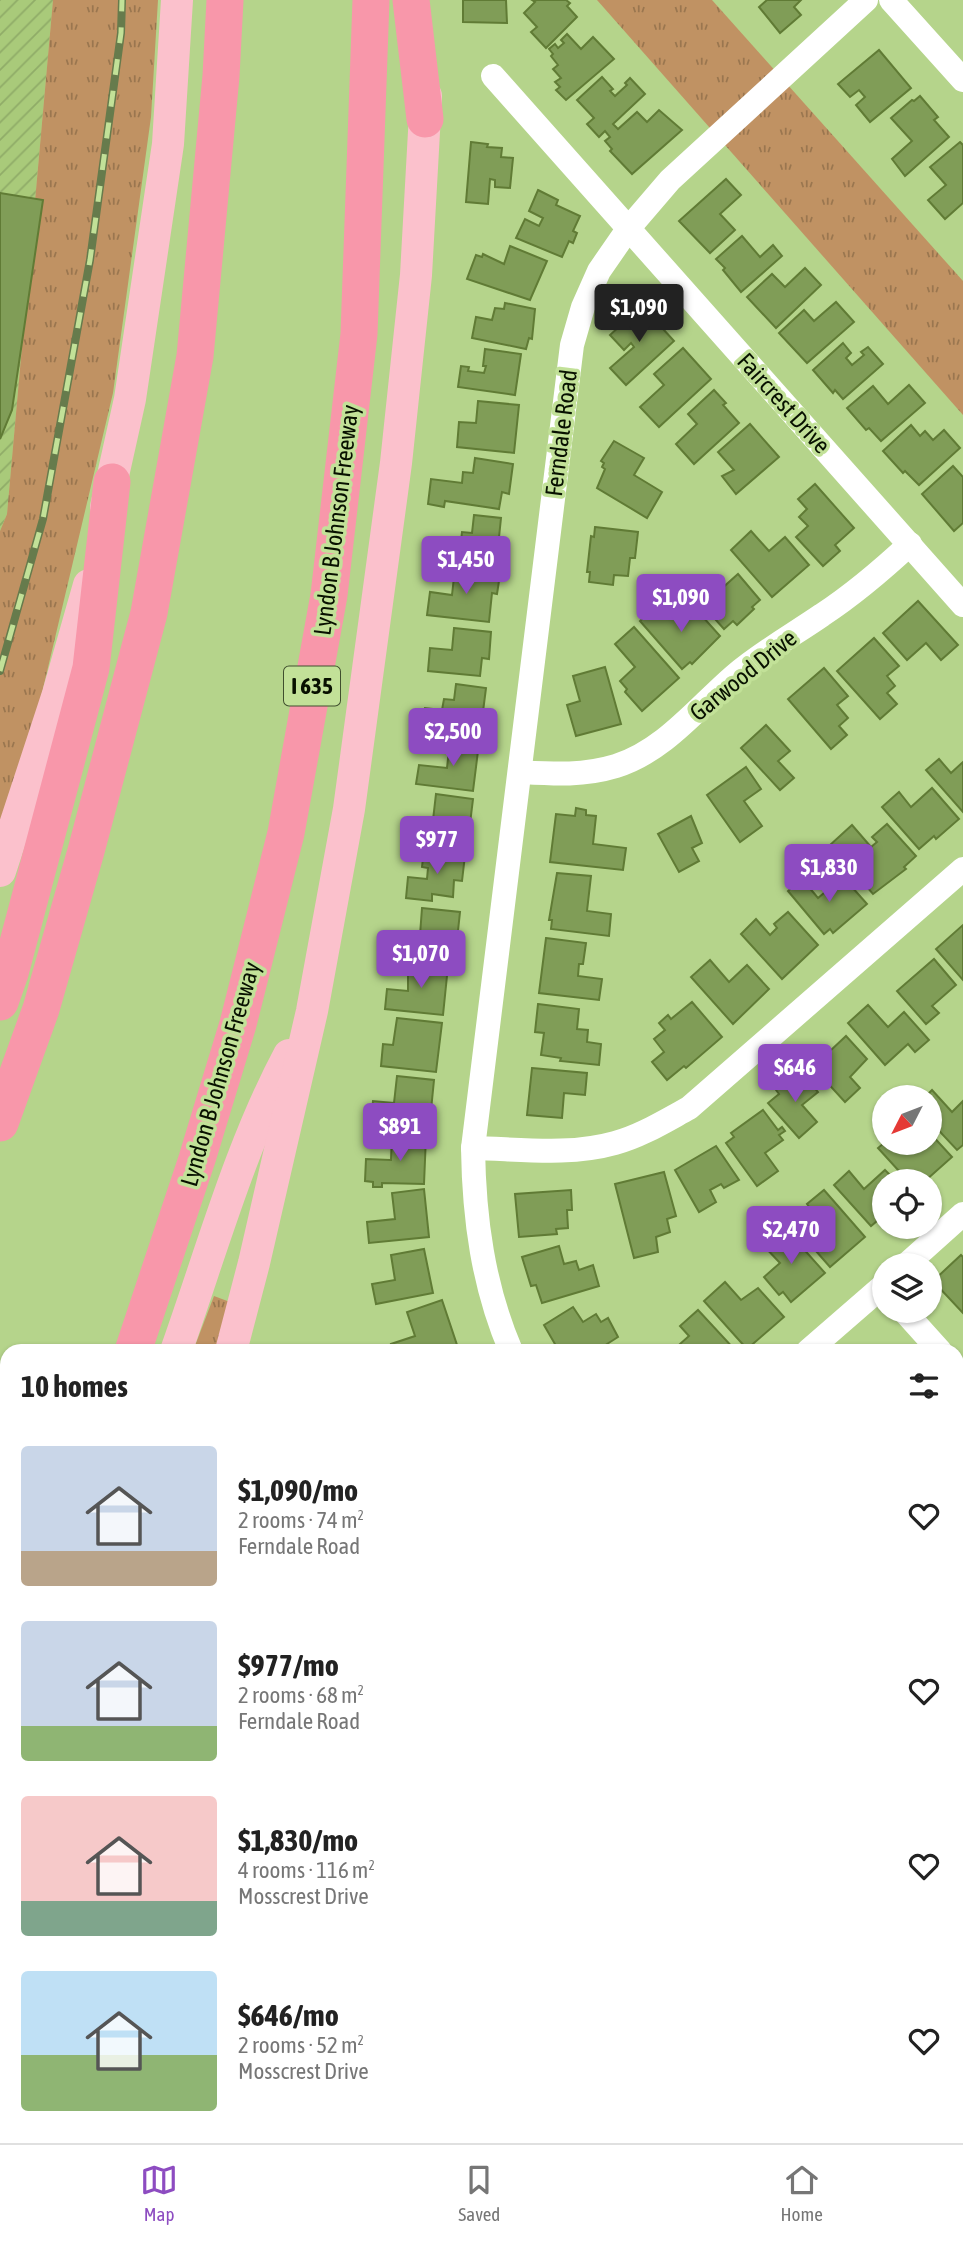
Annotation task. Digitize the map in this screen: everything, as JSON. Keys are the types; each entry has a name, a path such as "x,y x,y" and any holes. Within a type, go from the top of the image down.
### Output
{"highway":[{"path":"0,1123 45,996 149,612 195,356 221,76 225,0"},
{"name":"Lyndon B Johnson Freeway","path":"135,1344 197,1159 241,1011 286,833 326,608 359,334 372,0"},
{"path":"411,0 425,119"},
{"path":"0,1002 91,668 112,482"}],"main road":[{"path":"0,871 58,694 93,571 130,399 168,144 177,0"},
{"path":"233,1344 312,1012 349,809 391,503 416,275 429,0"},
{"path":"178,1344 246,1153 277,1077 312,1012"}],"street":[{"name":"Ferndale Road","path":"509,1344 488,1285 481,1248 474,1202 473,1148 572,345 583,307 599,271 628,229 670,180 866,0"},
{"path":"891,0 963,80"},
{"name":"Faircrest Drive","path":"493,76 963,605"},
{"name":"Garwood Drive","path":"520,772 575,775 617,766 652,749 734,676 774,645 862,587 910,544"},
{"path":"473,1148 565,1151 615,1143 647,1131 689,1108 963,869"},
{"path":"919,1253 963,1214"},
{"path":"815,1344 872,1295"},
{"path":"915,1323 934,1344"}],"shaded area":[{"path":"0,0 53,0 7,514 0,531"}],"green space":[{"path":"53,0 158,0 151,117 113,393 37,714 0,822 0,531 7,514"},
{"path":"597,0 712,0 963,281 963,415"},
{"path":"214,1296 230,1302 218,1344 196,1344"}],"building":[{"path":"463,0 506,0 507,23 463,22"},
{"path":"532,0 566,0 570,3 567,6 577,17 546,48 531,32 537,27 524,13 535,2"},
{"path":"767,0 801,0 794,7 801,15 780,33 759,7"},
{"path":"567,34 581,49 593,37 614,59 566,100 556,90 560,87 555,82 561,78 553,69 558,65 549,49 555,44 558,48 564,43 561,40"},
{"path":"879,50 911,88 870,122 856,105 865,97 859,90 850,97 838,84"},
{"path":"602,77 613,89 610,91 615,96 627,85 625,83 630,78 645,94 613,124 618,129 637,112 647,122 659,110 682,130 632,174 610,151 612,149 605,141 610,137 605,131 599,137 587,124 594,118 577,100"},
{"path":"920,96 938,117 934,120 949,137 905,176 892,159 912,141 891,118"},
{"path":"471,142 502,148 501,157 513,158 510,188 495,187 495,180 490,179 488,204 466,202"},
{"path":"960,142 963,145 963,203 945,219 928,200 946,185 930,167"},
{"path":"726,179 741,195 720,214 735,230 710,253 679,221"},
{"path":"538,190 558,200 556,205 580,216 573,231 577,233 573,243 569,241 562,257 516,238 525,219 539,226 543,218 529,211"},
{"path":"0,193 43,200 12,410 0,439"},
{"path":"742,236 760,257 773,245 782,256 741,292 716,259"},
{"path":"510,246 547,261 530,300 467,279 476,255 482,257 483,254 504,264"},
{"path":"805,268 821,285 776,328 747,297 772,274 785,287"},
{"path":"836,302 854,322 807,363 779,333 804,310 814,321"},
{"path":"505,303 535,309 532,339 529,338 526,349 472,338 476,317 492,320 495,308 504,309"},
{"path":"642,306 674,341 626,385 610,368 634,347 631,343 624,350 610,335"},
{"path":"843,343 851,353 846,358 852,365 864,355 861,352 868,347 883,364 843,399 835,390 833,393 813,370"},
{"path":"683,348 711,379 659,427 640,407 664,385 654,374"},
{"path":"485,349 521,354 515,395 458,387 461,366 469,367 468,371 484,373"},
{"path":"909,385 925,403 881,441 869,428 866,430 847,408 873,386 888,404"},
{"path":"714,390 739,423 694,464 676,444 697,424 688,414"},
{"path":"478,401 519,405 514,453 457,447 459,422 476,423"},
{"path":"750,424 779,457 736,494 722,476 734,470 718,452"},
{"path":"911,425 920,436 925,431 933,440 944,430 960,448 919,485 905,471 903,473 883,451"},
{"path":"614,441 644,458 634,475 662,492 647,518 597,488 605,469 601,461"},
{"path":"475,458 513,464 509,494 502,492 499,509 445,501 444,507 428,504 431,479 462,483 463,472 473,473"},
{"path":"953,466 963,477 963,523 954,531 922,494"},
{"path":"815,484 854,528 835,545 840,551 823,566 796,537 808,526 799,517 807,509 798,499"},
{"path":"474,515 501,518 496,566 443,561 444,539 461,541 462,532 472,533"},
{"path":"595,527 638,532 635,558 630,558 628,576 614,575 613,585 589,582 590,572 587,572 591,536 594,537"},
{"path":"751,531 769,551 785,537 809,565 772,597 731,550"},
{"path":"455,568 497,572 497,594 492,593 489,622 427,615 430,592 452,595"},
{"path":"738,574 760,600 737,625 733,621 724,629 690,591 707,576 720,590"},
{"path":"918,601 958,645 941,660 926,643 907,660 883,633"},
{"path":"661,602 677,620 693,606 720,636 692,664 690,662 682,669 640,621"},
{"path":"634,627 679,678 642,711 625,692 627,689 620,681 635,667 615,644"},
{"path":"454,628 491,632 489,659 482,658 480,676 428,671 430,648 452,650"},
{"path":"874,638 899,666 887,676 895,686 887,693 897,704 880,719 837,671"},
{"path":"605,667 621,724 576,736 567,705 580,701 573,676"},
{"path":"824,668 848,696 837,705 848,718 839,726 847,735 831,749 788,699"},
{"path":"456,684 486,688 480,735 423,727 425,708 442,710 444,699 454,700"},
{"path":"766,725 790,751 778,761 794,778 780,790 741,748"},
{"path":"450,740 479,743 473,791 416,784 419,765 447,768"},
{"path":"939,759 951,773 963,762 963,812 926,770"},
{"path":"746,767 761,789 744,801 762,826 740,842 707,795"},
{"path":"932,788 959,819 936,839 934,836 919,849 882,807 899,792 911,807"},
{"path":"436,794 473,799 467,848 406,841 409,818 433,820"},
{"path":"576,808 586,810 586,815 596,816 593,844 626,848 623,870 550,862 556,814 575,816"},
{"path":"691,816 702,843 692,848 699,861 679,872 658,834"},
{"path":"887,824 916,856 904,867 906,869 873,894 830,845 852,825 871,847 877,842 872,837"},
{"path":"424,850 465,855 462,881 454,880 453,897 432,894 432,901 406,898 408,877 427,879 428,868 422,867"},
{"path":"557,873 591,876 587,911 611,914 609,936 551,929 552,920 549,920"},
{"path":"843,877 867,904 833,933 830,929 824,934 788,891 802,879 818,898"},
{"path":"422,908 460,912 455,959 401,954 402,933 420,935"},
{"path":"788,912 818,945 782,979 741,934 756,919 770,935 777,928 774,924"},
{"path":"963,925 963,980 936,949"},
{"path":"546,938 586,943 578,976 602,979 599,1000 539,993"},
{"path":"934,959 956,985 932,1006 939,1013 926,1024 897,991"},
{"path":"710,960 729,982 747,965 769,989 733,1024 691,977"},
{"path":"408,962 448,966 443,1015 385,1009 387,989 408,991"},
{"path":"692,1002 722,1037 686,1068 684,1066 667,1080 652,1062 664,1052 654,1039 665,1030 659,1023 668,1015 671,1019"},
{"path":"538,1004 579,1009 577,1029 588,1030 587,1042 601,1044 599,1065 560,1061 561,1058 541,1055 544,1033 535,1032"},
{"path":"868,1005 888,1027 904,1012 929,1040 915,1052 908,1044 885,1065 848,1023"},
{"path":"397,1018 442,1023 436,1072 381,1066 383,1044 393,1045"},
{"path":"846,1036 867,1059 850,1077 860,1088 845,1102 813,1067"},
{"path":"532,1068 587,1073 585,1095 564,1093 562,1118 527,1115"},
{"path":"799,1070 818,1092 802,1105 817,1122 799,1138 768,1103 779,1094 776,1090"},
{"path":"397,1076 434,1080 431,1110 424,1109 422,1127 371,1122 373,1101 394,1103"},
{"path":"942,1101 952,1112 963,1101 963,1145 957,1150 942,1134"},
{"path":"763,1110 778,1130 782,1127 785,1131 779,1135 783,1140 765,1153 778,1171 757,1186 726,1143 734,1137 731,1133"},
{"path":"392,1135 426,1136 424,1184 382,1183 382,1187 373,1187 373,1182 365,1181 366,1159 391,1160"},
{"path":"716,1146 739,1180 724,1188 721,1184 710,1190 716,1202 699,1212 675,1170"},
{"path":"942,1146 952,1157 938,1169 897,1169 884,1155 942,1155"},
{"path":"849,1171 864,1189 872,1182 871,1226 834,1185"},
{"path":"664,1172 676,1216 667,1219 670,1232 656,1237 658,1252 634,1258 615,1184"},
{"path":"424,1189 429,1237 369,1243 367,1222 395,1219 392,1193"},
{"path":"571,1190 572,1210 567,1210 568,1228 556,1229 557,1234 519,1237 515,1194"},
{"path":"824,1190 865,1237 830,1267 809,1243 820,1234 809,1222 816,1216 807,1204"},
{"path":"784,1227 825,1273 791,1302 783,1292 779,1295 764,1277 780,1263 763,1245"},
{"path":"559,1246 564,1264 576,1261 579,1270 593,1265 599,1286 542,1303 536,1285 531,1286 522,1257"},
{"path":"424,1249 433,1293 376,1304 372,1284 395,1280 391,1255"},
{"path":"961,1255 963,1257 963,1313 942,1291 942,1273"},
{"path":"725,1282 741,1300 758,1288 784,1317 753,1344 743,1344 704,1301"},
{"path":"442,1300 457,1344 391,1344 415,1336 407,1312"},
{"path":"573,1307 583,1322 596,1314 601,1322 608,1318 618,1337 607,1344 555,1344 544,1325"},
{"path":"698,1310 730,1344 680,1344 689,1336 680,1326"}],"railway":[{"path":"0,671 43,519 90,260 121,33 122,0"}]}
